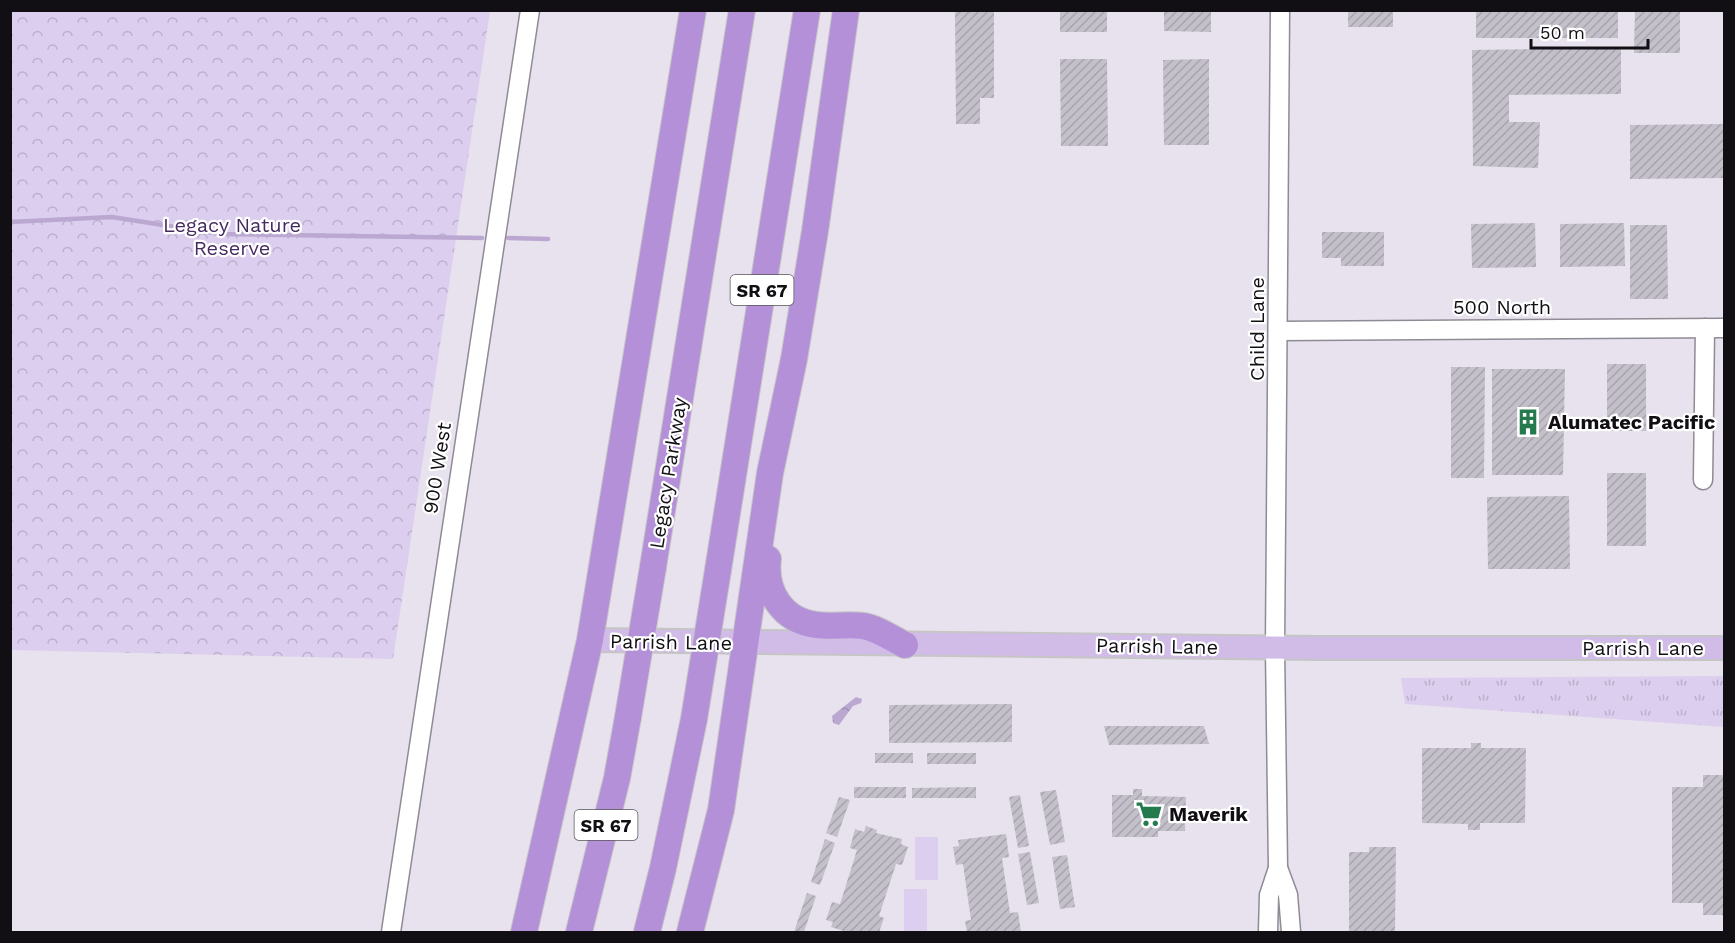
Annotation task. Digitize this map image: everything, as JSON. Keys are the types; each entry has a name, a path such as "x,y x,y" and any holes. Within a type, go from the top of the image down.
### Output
{"highway":[{"path":"525,933 590,640 693,10"},
{"name":"Legacy Parkway","path":"579,933 617,778 628,717 742,10"},
{"name":"SR 67","path":"647,933 694,719 807,10"},
{"path":"846,10 795,359 767,572 772,596 785,611 796,618 815,625 865,626 905,645"},
{"path":"690,933 721,810 770,473 795,359"},
{"path":"755,581 762,603 781,626 840,644"}],"main road":[{"name":"Parrish Lane","path":"590,640 746,644 1275,648 1725,648"}],"street":[{"name":"900 West","path":"391,933 530,10"},
{"name":"Child Lane","path":"1278,868 1275,648 1280,10"},
{"path":"1703,480 1705,328"},
{"name":"500 North","path":"1279,331 1725,328"},
{"path":"1268,933 1269,895 1278,868"},
{"path":"1278,868 1288,895 1291,933"}],"green space":[{"name":"Legacy Nature Reserve","path":"11,10 490,11 393,659 11,650"},
{"path":"1724,676 1724,727 1405,704 1401,678"},
{"path":"915,837 938,837 938,880 915,880"},
{"path":"904,889 927,889 927,932 904,932"}],"water":[{"path":"856,697 862,699 861,703 853,706 839,725 833,723 832,716"}],"building":[{"path":"955,10 994,10 994,98 980,98 980,124 956,124"},
{"path":"1060,10 1107,10 1107,32 1060,32"},
{"path":"1164,10 1211,10 1211,32 1164,31"},
{"path":"1348,10 1393,10 1393,27 1348,27"},
{"path":"1476,10 1618,10 1618,38 1476,38"},
{"path":"1635,10 1680,10 1680,53 1634,53"},
{"path":"1621,48 1621,94 1509,95 1509,122 1540,122 1538,168 1473,166 1472,50"},
{"path":"1060,59 1107,59 1108,146 1061,146"},
{"path":"1209,59 1209,145 1164,145 1163,60"},
{"path":"1724,124 1724,178 1630,179 1630,125"},
{"path":"1535,223 1536,267 1472,268 1471,224"},
{"path":"1624,223 1625,266 1560,267 1560,224"},
{"path":"1630,225 1667,225 1668,299 1630,299"},
{"path":"1322,232 1384,232 1384,266 1341,266 1341,258 1322,258"},
{"path":"1607,364 1646,364 1646,431 1607,431"},
{"path":"1451,367 1485,367 1484,478 1451,478"},
{"name":"Alumatec Pacific","path":"1492,369 1565,369 1563,475 1492,475"},
{"path":"1607,473 1646,473 1646,546 1607,546"},
{"path":"1569,496 1570,569 1488,569 1487,497"},
{"path":"1012,704 1012,742 889,743 889,705"},
{"name":"Maverik","path":"1104,726 1204,726 1209,744 1109,745"},
{"path":"1471,743 1481,743 1481,748 1526,748 1525,823 1480,823 1480,830 1468,830 1468,824 1422,823 1422,748 1471,748"},
{"path":"875,753 913,753 913,763 875,763"},
{"path":"927,753 976,753 976,764 927,764"},
{"path":"1703,775 1724,775 1724,915 1703,915 1703,903 1672,903 1672,787 1703,787"},
{"path":"854,787 906,787 906,798 854,798"},
{"path":"976,787 976,798 912,798 912,788"},
{"name":"Maverik","path":"1133,789 1142,789 1142,796 1186,797 1185,831 1158,831 1158,837 1112,837 1112,795 1133,795"},
{"path":"1056,790 1065,842 1050,845 1040,792"},
{"path":"1020,795 1029,846 1018,848 1009,797"},
{"path":"839,797 850,800 837,837 826,833"},
{"path":"866,826 877,830 876,833 902,839 901,844 908,847 902,865 896,864 879,916 884,918 879,932 847,932 831,927 833,922 826,920 832,902 840,904 857,850 850,848 855,829 864,832"},
{"path":"1006,834 1009,857 1002,858 1010,913 1018,912 1021,932 967,932 965,921 971,920 963,864 956,865 953,847 959,846 958,840"},
{"path":"825,839 835,843 820,885 811,882"},
{"path":"1369,847 1396,847 1395,932 1349,932 1349,852 1369,852"},
{"path":"1030,852 1039,903 1027,905 1018,854"},
{"path":"1067,855 1075,907 1060,909 1052,857"},
{"path":"807,893 816,896 804,932 794,932"}],"waterway":[{"path":"10,222 112,217 220,234 482,238"},
{"path":"508,238 548,239"}],"place":[{"name":"Alumatec Pacific","path":"1528,422"},
{"name":"Maverik","path":"1149,814"}]}
